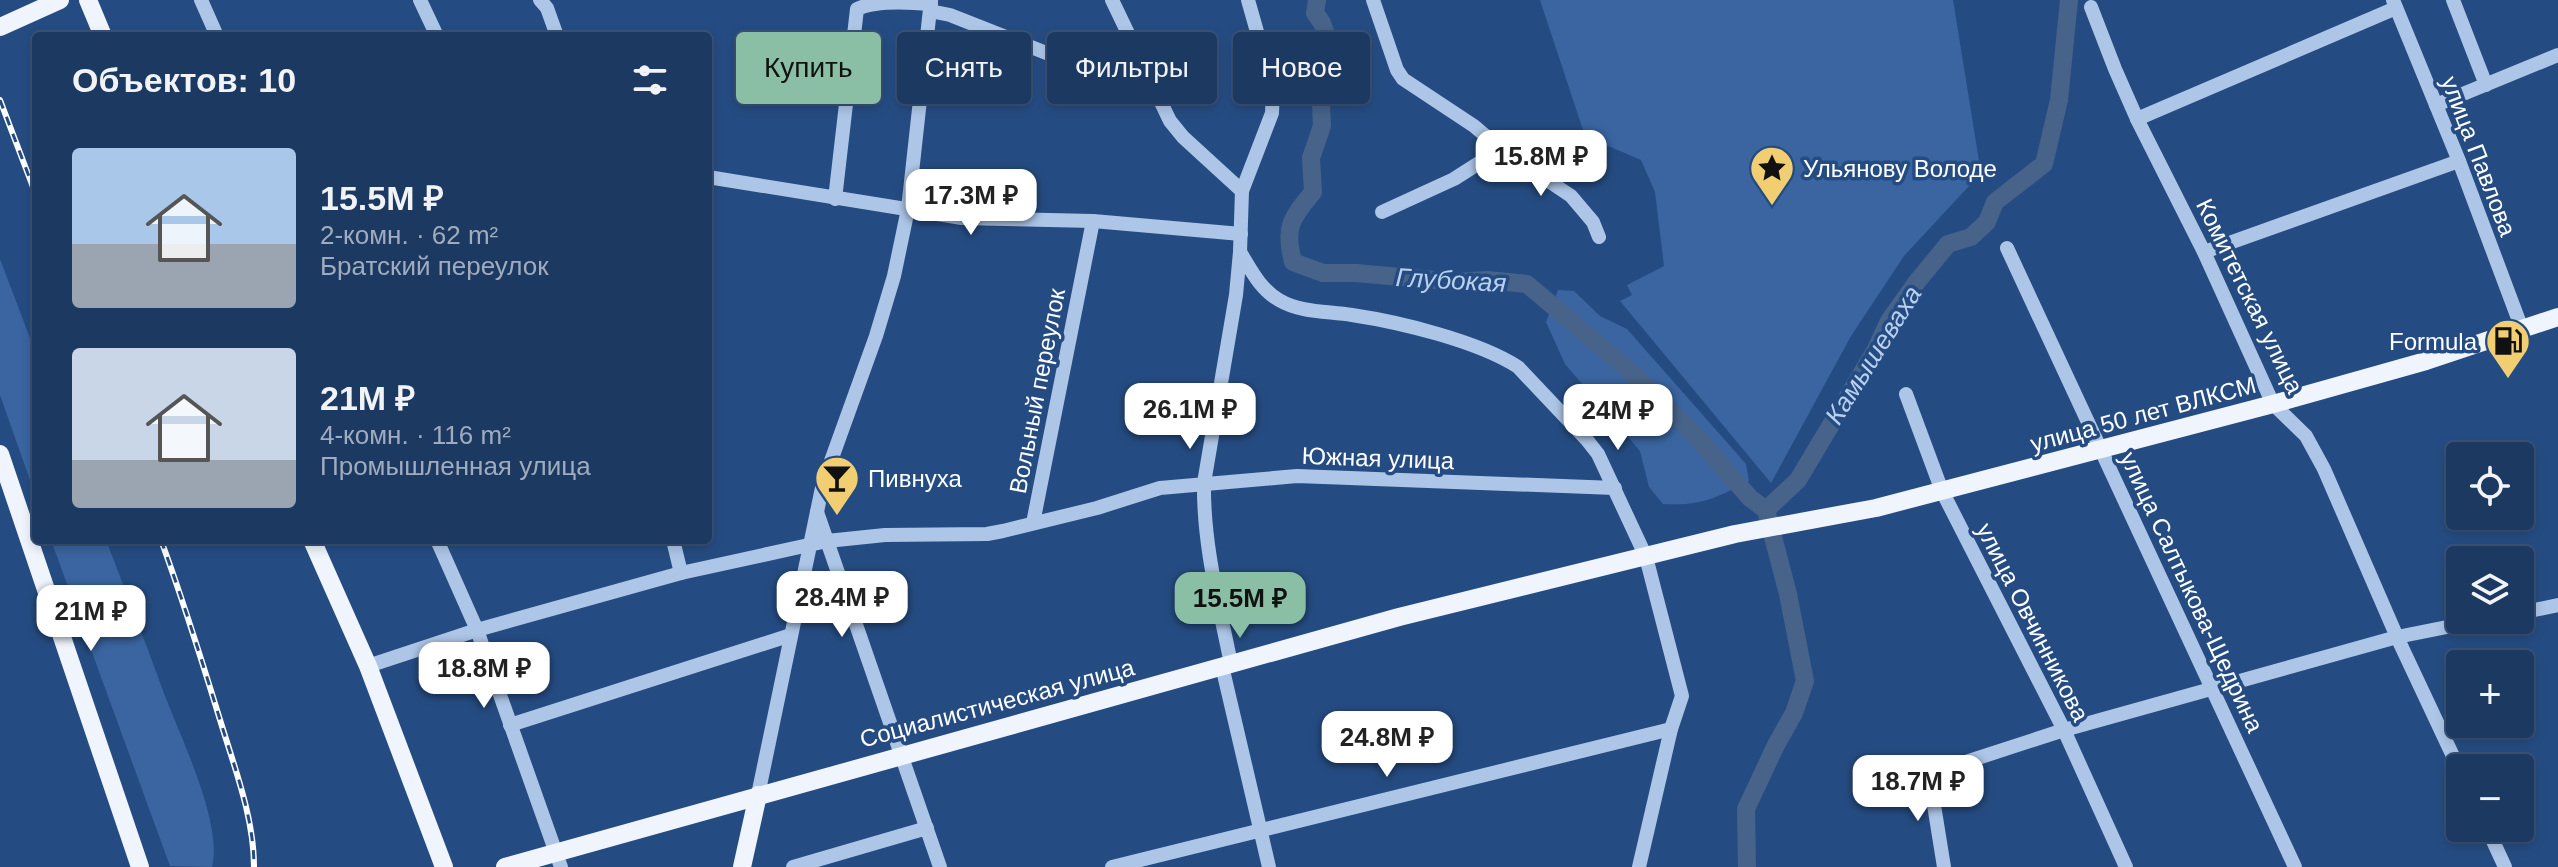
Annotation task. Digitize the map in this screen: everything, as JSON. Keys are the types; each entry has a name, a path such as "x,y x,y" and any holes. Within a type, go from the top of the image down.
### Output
{"main road":[{"path":"0,27 60,0"},
{"path":"88,0 101,32"},
{"name":"улица 50 лет ВЛКСМ","path":"1735,534 1876,508 2101,450 2426,361 2558,317"},
{"path":"0,454 140,867"},
{"name":"Социалистическая улица","path":"505,867 558,860 758,795 1399,617 1735,534"},
{"path":"314,544 368,666 444,867"},
{"path":"742,867 758,795"}],"street":[{"path":"201,0 215,32"},
{"path":"420,0 435,32"},
{"path":"540,0 547,8 556,32"},
{"path":"1112,0 1127,32"},
{"path":"1248,0 1274,100 1242,191 1236,295 1204,483 1204,514 1227,665 1269,867"},
{"path":"1373,0 1397,70 1403,79 1571,196 1593,222 1599,237"},
{"path":"2453,0 2486,85"},
{"path":"835,199 857,9 861,5 884,1 931,5 1047,52"},
{"path":"2137,119 2395,4"},
{"name":"улица Павлова","path":"2395,4 2459,161 2522,329"},
{"path":"758,795 823,483 889,291 908,209 931,5"},
{"name":"Комитетская улица","path":"2091,7 2137,119 2204,252 2273,404 2306,436 2324,469 2452,754"},
{"path":"2436,105 2558,55"},
{"path":"1161,104 1183,137 1242,191"},
{"path":"1382,212 1454,179 1501,149"},
{"path":"2204,252 2459,161"},
{"path":"712,178 962,218 1093,221 1241,234"},
{"name":"Вольный переулок","path":"1033,523 1093,221"},
{"name":"улица Салтыкова-Щедрина","path":"2007,248 2295,867"},
{"path":"1240,252 1265,289 1292,307 1352,315 1446,336 1507,360 1518,367 1598,454 1646,557 1682,696 1671,729 1639,867"},
{"name":"улица Овчинникова","path":"1906,394 1942,491 2064,730 2126,867"},
{"name":"Южная улица","path":"368,666 477,630 681,573 810,544 885,535 987,534 1097,508 1160,488 1297,476 1615,488"},
{"path":"817,511 940,867"},
{"path":"439,544 477,630 558,860"},
{"path":"674,544 681,573"},
{"path":"2534,610 2558,605"},
{"path":"1867,776 1907,781 2064,730 2397,637 2446,627"},
{"path":"510,725 791,635"},
{"path":"1112,867 1671,729"},
{"path":"1929,774 1944,867"},
{"path":"793,867 927,828"},
{"path":"2493,842 2505,867"}],"shaded area":[{"path":"1540,0 1953,0 1981,173 1904,256 1851,336 1771,483 1620,301 1632,295 1627,285 1664,266 1655,192 1641,160 1585,136"},
{"path":"0,259 32,343 32,486 0,395"},
{"path":"1558,290 1574,291 1600,316 1627,329 1746,464 1749,481 1708,500 1663,504 1649,487 1640,451 1565,364 1546,322"},
{"path":"52,544 108,544 199,781 212,828 212,867 170,866"}],"waterway":[{"name":"Глубокая","path":"1317,0 1315,13 1322,23 1340,73 1321,103 1322,126 1311,158 1313,192 1291,224 1289,240 1293,262 1323,273 1527,284 1631,372 1693,433 1750,498 1766,510 1788,594 1805,681 1794,713 1746,809 1747,867"},
{"name":"Камышеваха","path":"1766,510 1798,480 1875,351 1889,321 1916,283 1948,244 1971,237 1987,222 1995,202 2044,164 2059,100 2069,0"}],"railway":[{"path":"0,100 32,184"},
{"path":"162,544 243,794 251,830 254,867"}],"place":[{"name":"Ульянову Володе","path":"1772,207"},
{"name":"Formula","path":"2508,380"},
{"name":"Пивнуха","path":"837,517"}]}
